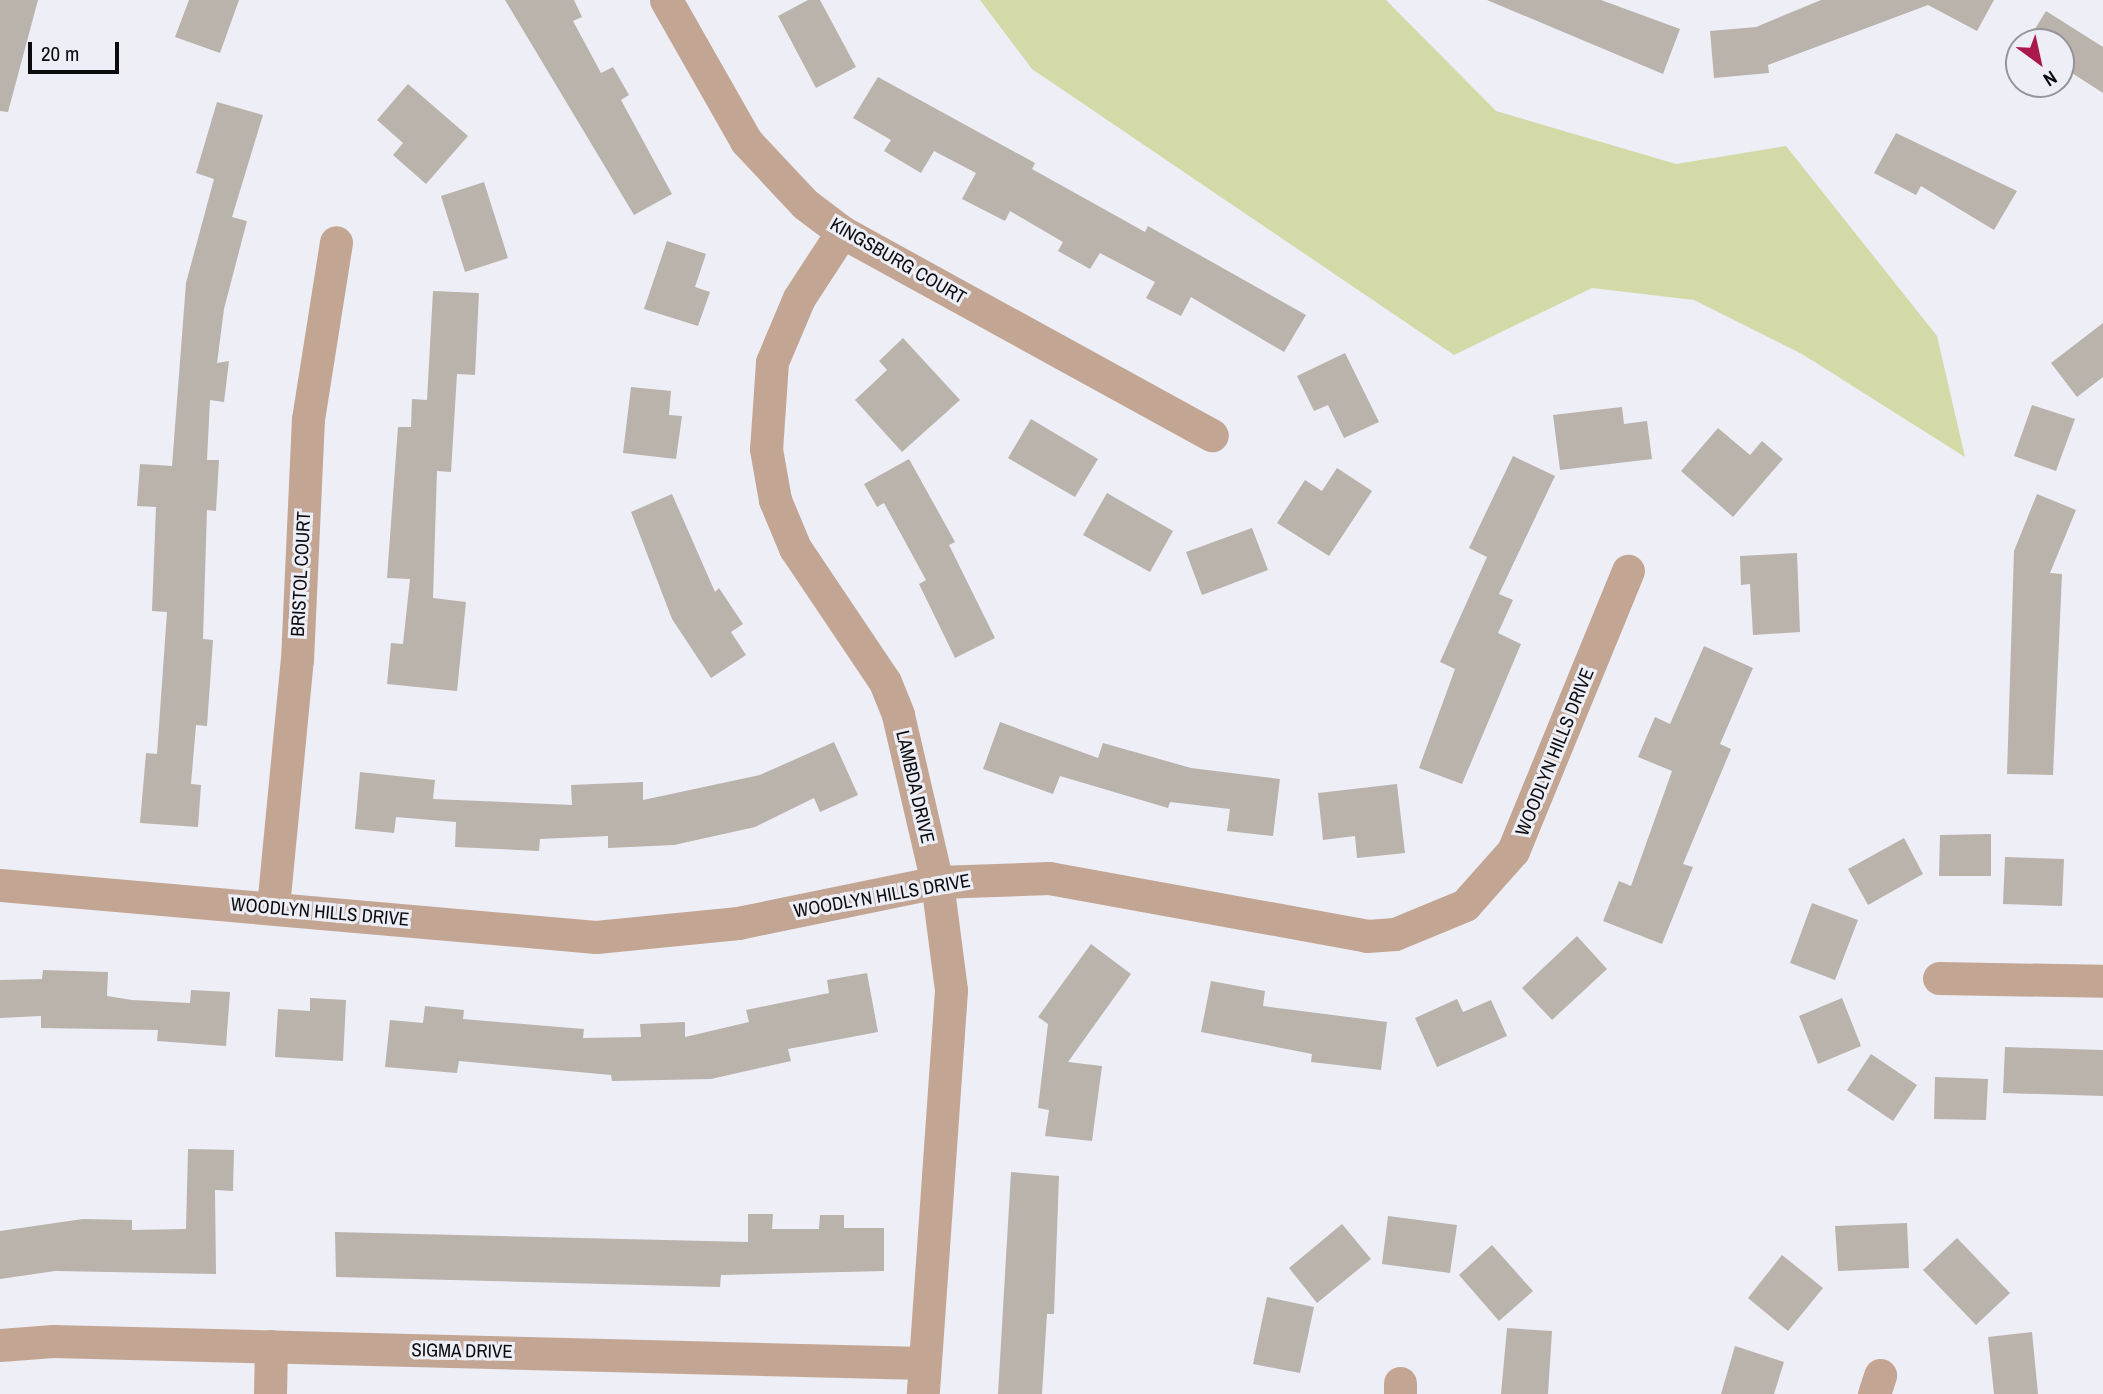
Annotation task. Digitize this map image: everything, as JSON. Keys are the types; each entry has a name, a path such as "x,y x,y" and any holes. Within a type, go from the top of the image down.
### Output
{"street":[{"name":"KINGSBURG COURT","path":"666,0 746,141 805,204 842,232 1212,435"},
{"name":"LAMBDA DRIVE","path":"842,232 799,298 772,362 766,449 775,500 795,548 885,682 898,715 937,882 951,990 924,1378"},
{"name":"BRISTOL COURT","path":"273,907 297,660 308,419 336,242"},
{"name":"WOODLYN HILLS DRIVE","path":"0,885 620,936 738,923 937,882 1049,878 1367,936 1447,917 1495,878 1520,839 1628,572"},
{"path":"1939,978 2103,981"},
{"name":"SIGMA DRIVE","path":"0,1345 271,1346 924,1378"},
{"path":"270,1394 271,1346"}],"green space":[{"path":"980,0 1386,0 1496,111 1676,164 1786,146 1937,336 1965,457 1802,354 1694,300 1592,288 1454,355 1032,69"}],"building":[{"path":"0,0 38,0 8,112 0,111"},
{"path":"189,0 239,0 220,53 175,37"},
{"path":"505,0 574,0 582,17 573,21 601,73 613,67 629,95 621,100 672,194 634,215"},
{"path":"808,0 820,0 856,67 816,88 778,16"},
{"path":"1487,0 1601,0 1680,29 1663,74"},
{"path":"1821,0 1994,0 1977,31 1928,5 1768,65 1769,73 1714,78 1710,31 1756,27"},
{"path":"2046,11 2073,28 2036,28"},
{"path":"2075,29 2103,47 2103,93 2075,75"},
{"path":"878,77 1035,163 1032,169 1145,232 1148,226 1306,315 1284,352 1191,297 1181,316 1146,298 1155,282 1100,253 1090,269 1058,251 1063,242 1010,211 1005,221 962,199 976,173 934,151 921,173 884,151 891,140 853,118"},
{"path":"408,84 468,136 426,184 393,155 403,143 377,120"},
{"path":"217,102 263,115 232,217 247,221 224,309 217,363 229,361 224,402 210,400 207,460 219,460 216,511 207,510 203,639 213,640 207,726 196,725 191,784 201,785 198,827 140,823 146,753 157,754 167,612 152,611 156,507 137,506 140,464 172,466 186,283 214,179 196,173"},
{"path":"1896,133 2017,191 1994,230 1921,186 1916,195 1874,173"},
{"path":"484,182 508,258 465,272 441,196"},
{"path":"667,241 706,254 695,287 710,292 698,326 644,309"},
{"path":"433,291 479,293 475,375 457,374 451,472 437,471 433,598 466,602 457,691 387,684 391,643 403,644 410,579 387,578 398,427 411,427 412,399 427,400"},
{"path":"2103,323 2103,377 2077,397 2051,363"},
{"path":"903,338 960,400 902,452 855,400 887,370 879,361"},
{"path":"1345,353 1379,422 1344,438 1328,405 1314,411 1297,376"},
{"path":"631,387 671,391 669,415 682,416 676,459 623,453"},
{"path":"2032,405 2075,419 2056,471 2014,456"},
{"path":"1622,407 1624,424 1647,421 1652,459 1560,470 1553,415"},
{"path":"1031,419 1098,459 1075,497 1008,458"},
{"path":"1718,428 1750,455 1762,441 1783,459 1733,517 1681,471"},
{"path":"1513,456 1555,476 1499,594 1513,600 1498,633 1521,644 1462,784 1419,768 1455,669 1440,662 1487,557 1469,548"},
{"path":"909,459 955,542 949,545 995,638 955,658 919,584 926,580 884,503 877,507 864,484"},
{"path":"1337,468 1372,491 1329,556 1277,523 1305,480 1322,491"},
{"path":"1107,493 1173,531 1150,572 1083,535"},
{"path":"672,494 715,592 719,588 743,624 731,632 746,655 711,678 672,619 631,512"},
{"path":"2037,494 2076,510 2050,573 2062,574 2053,775 2007,774 2014,551"},
{"path":"1252,528 1268,570 1202,595 1186,552"},
{"path":"1797,553 1800,632 1753,635 1750,584 1741,585 1740,556"},
{"path":"1704,646 1753,668 1720,744 1731,749 1683,864 1693,867 1662,944 1603,921 1619,881 1631,886 1672,771 1638,757 1655,717 1670,724"},
{"path":"1000,722 1098,758 1103,743 1191,768 1280,779 1273,836 1227,831 1230,809 1170,802 1168,808 1060,776 1053,794 983,769"},
{"path":"834,742 858,795 820,812 814,798 755,827 674,845 608,848 608,836 540,839 539,851 455,847 456,822 396,817 394,833 355,829 360,772 435,780 433,799 572,805 571,785 643,782 643,800 760,775"},
{"path":"1397,784 1405,853 1357,858 1355,836 1323,840 1318,793"},
{"path":"1991,834 1991,876 1939,876 1940,835"},
{"path":"1904,838 1923,874 1868,905 1848,869"},
{"path":"2005,857 2064,859 2062,906 2003,904"},
{"path":"1812,903 1858,920 1835,980 1790,963"},
{"path":"1577,936 1607,969 1552,1020 1522,988"},
{"path":"1091,944 1131,974 1068,1062 1102,1066 1092,1141 1045,1136 1049,1110 1038,1108 1048,1024 1038,1017"},
{"path":"43,970 108,972 107,996 132,1000 190,1003 191,990 230,992 226,1046 157,1041 158,1030 41,1028 41,1016 0,1018 0,980 42,979"},
{"path":"867,973 878,1032 788,1049 791,1061 711,1079 612,1081 611,1075 459,1061 457,1073 385,1067 390,1020 423,1023 425,1006 464,1010 463,1019 584,1029 583,1038 641,1037 640,1024 685,1022 685,1037 749,1022 746,1010 829,993 827,980"},
{"path":"1211,981 1265,991 1263,1006 1387,1022 1381,1070 1311,1062 1312,1054 1201,1032"},
{"path":"310,998 346,1000 343,1061 275,1057 278,1009 310,1011"},
{"path":"1842,998 1861,1046 1818,1064 1799,1016"},
{"path":"1457,999 1463,1012 1491,1000 1507,1036 1437,1067 1415,1018"},
{"path":"2005,1047 2103,1050 2103,1096 2003,1093"},
{"path":"1871,1054 1917,1085 1893,1121 1847,1090"},
{"path":"1935,1077 1988,1079 1986,1120 1934,1119"},
{"path":"188,1149 234,1150 233,1191 215,1190 216,1274 55,1271 0,1279 0,1231 83,1219 132,1220 132,1230 186,1229"},
{"path":"1011,1172 1059,1176 1054,1314 1047,1314 1042,1394 998,1394"},
{"path":"748,1214 773,1214 772,1229 819,1229 820,1215 844,1215 844,1228 884,1228 884,1271 721,1275 720,1287 336,1277 335,1232 748,1242"},
{"path":"1388,1216 1457,1225 1450,1273 1382,1264"},
{"path":"1907,1223 1909,1268 1838,1271 1835,1226"},
{"path":"1342,1224 1371,1259 1317,1303 1289,1268"},
{"path":"1957,1238 2010,1293 1976,1325 1923,1270"},
{"path":"1492,1245 1533,1291 1499,1321 1459,1275"},
{"path":"1782,1255 1823,1288 1788,1331 1748,1298"},
{"path":"1267,1297 1314,1307 1300,1373 1253,1364"},
{"path":"1507,1328 1552,1331 1548,1394 1501,1394"},
{"path":"2032,1332 2038,1394 1994,1394 1988,1337"},
{"path":"1735,1346 1784,1362 1774,1394 1721,1394"}]}
